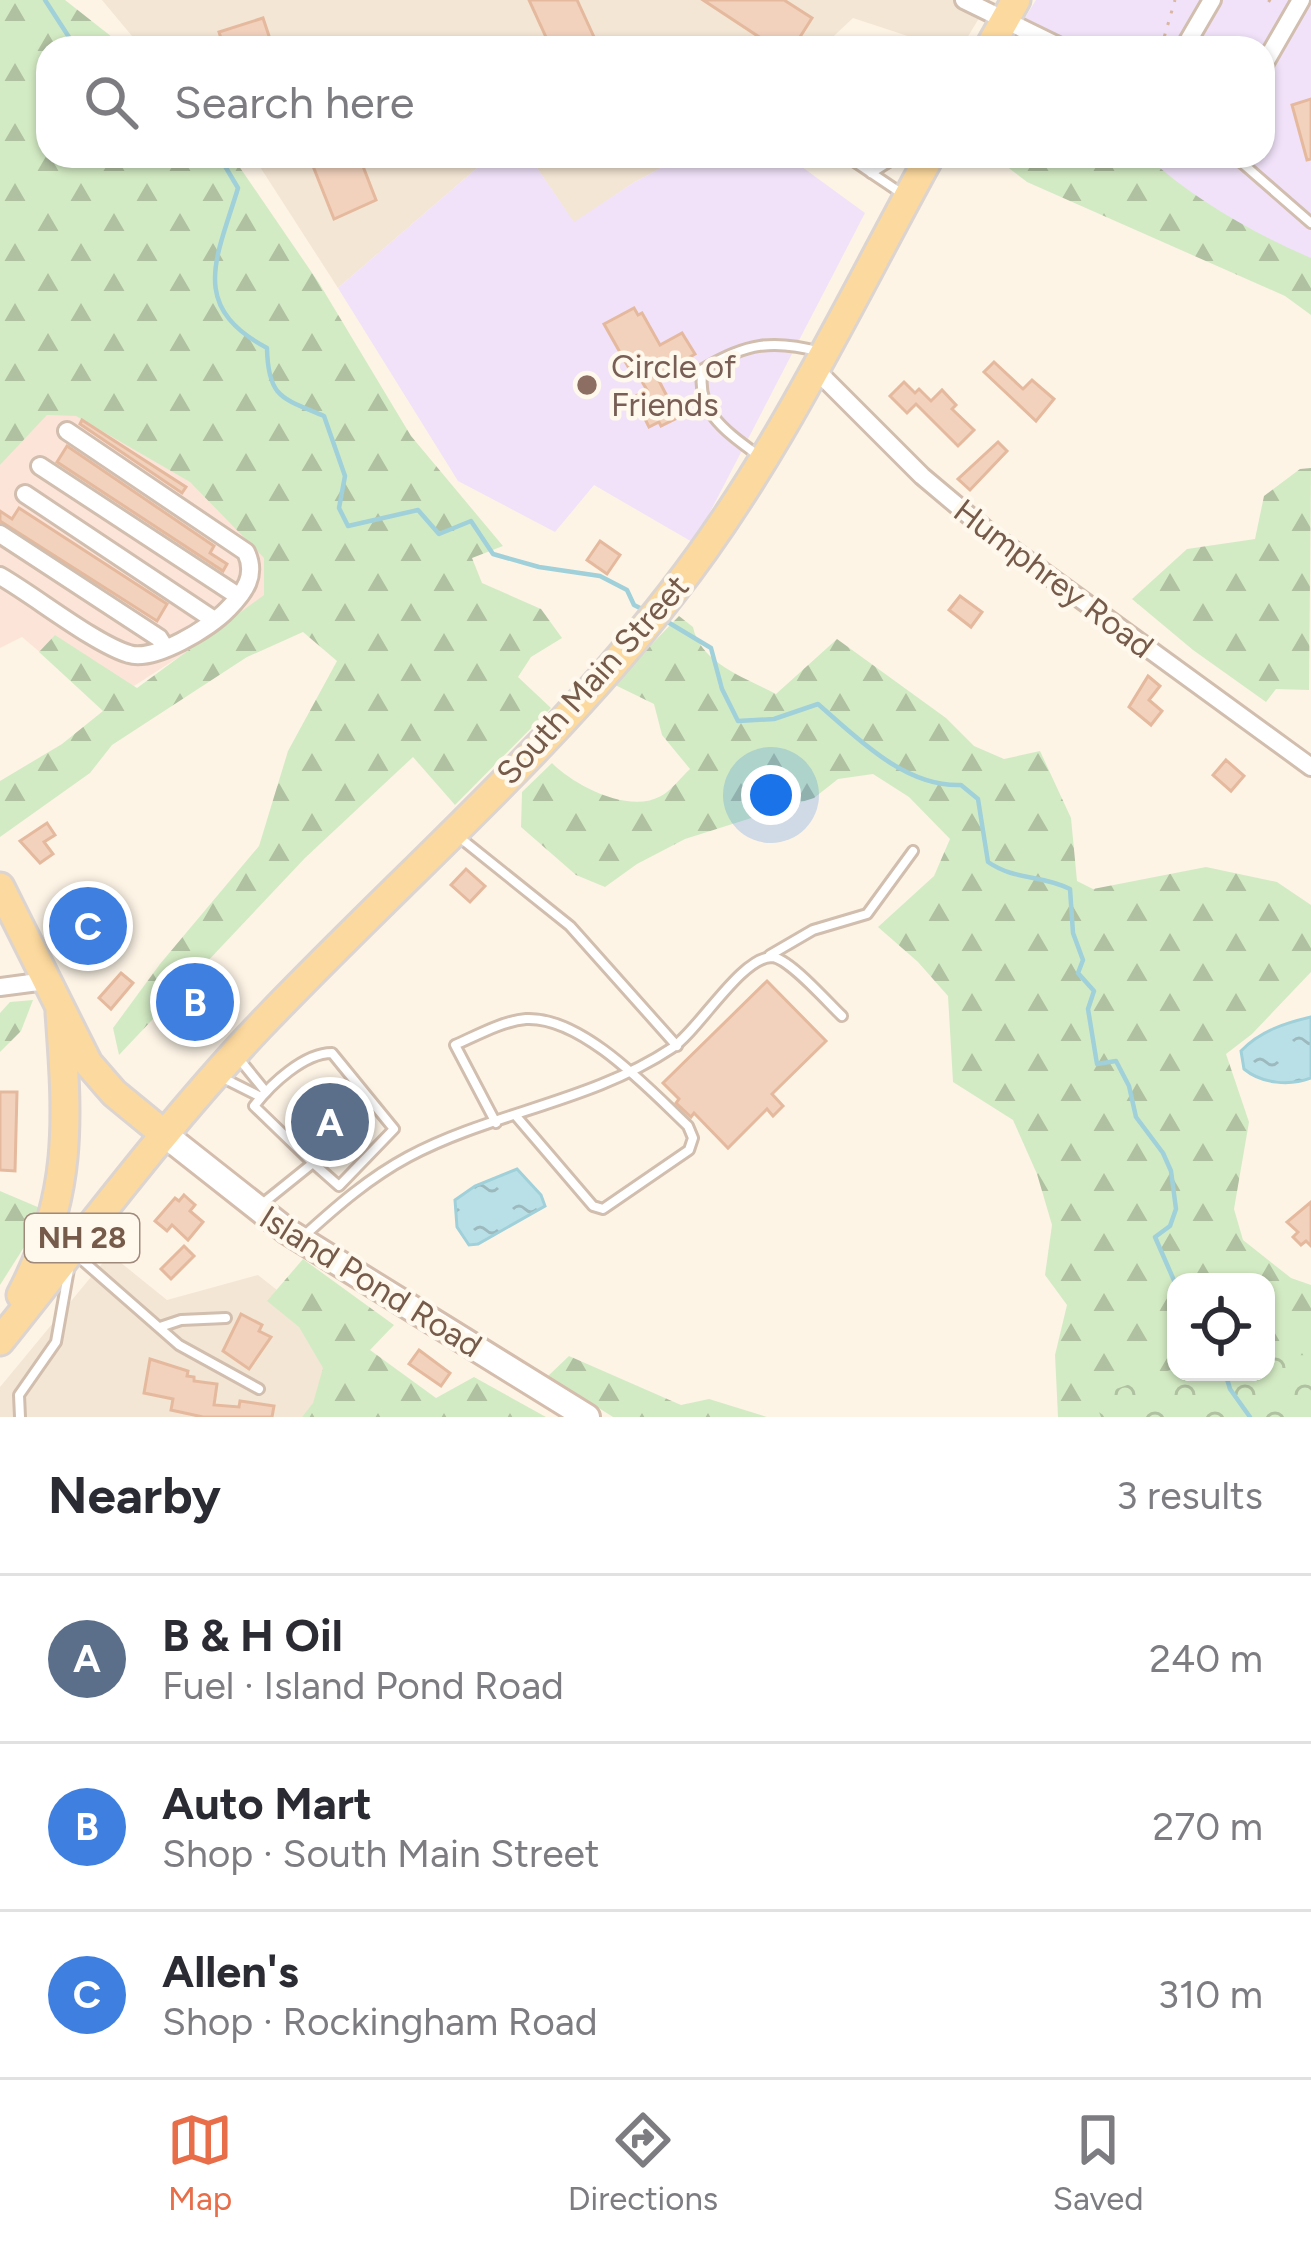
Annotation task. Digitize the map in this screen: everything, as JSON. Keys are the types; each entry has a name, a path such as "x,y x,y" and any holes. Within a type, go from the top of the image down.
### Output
{"main road":[{"path":"996,36 1011,9"},
{"name":"South Main Street","path":"164,1134 226,1064 578,702 661,608 763,459 923,168"},
{"name":"NH 28","path":"0,887 60,1013 100,1079 164,1134 0,1338"},
{"name":"NH 28","path":"0,1338 42,1256 58,1204 66,1136 60,1013"}],"street":[{"path":"964,0 1011,9 1046,36"},
{"path":"1191,36 1212,0"},
{"path":"1275,45 1300,0"},
{"name":"Humphrey Road","path":"818,360 922,476 991,534 1310,765"},
{"path":"0,576 131,655 151,656 214,620 251,579 246,552 67,431"},
{"path":"40,466 238,596"},
{"path":"25,494 214,620"},
{"path":"0,534 159,638 164,646"},
{"path":"0,987 46,981"},
{"name":"Island Pond Road","path":"164,1134 299,1240 587,1417"}],"lane":[{"path":"864,168 907,197"},
{"path":"871,173 879,168"},
{"path":"1248,168 1311,224"},
{"path":"763,459 730,435 704,404 699,388 703,369 726,354 784,342 818,360"},
{"path":"453,832 570,926 677,1046"},
{"path":"299,1240 354,1192 409,1157 632,1072 677,1046 751,966 812,930 867,914 913,850"},
{"path":"767,957 782,959 842,1016"},
{"path":"496,1123 454,1045 527,1019 555,1024 596,1046 632,1072 688,1126 693,1138 689,1150 603,1209 593,1206 516,1116"},
{"path":"316,1053 332,1053 394,1129 339,1186 254,1106 263,1095 316,1053"},
{"path":"226,1064 263,1095"},
{"path":"226,1064 263,1095"},
{"path":"255,1208 313,1163"},
{"path":"72,1251 178,1346 260,1390"},
{"path":"20,1417 19,1395 56,1342 72,1251"},
{"path":"160,1327 182,1320 226,1318"}],"path":[{"path":"1164,36 1175,0"},
{"path":"1268,0 1279,6"}],"shaded area":[{"path":"102,0 990,0 968,36 908,36 853,18 834,36 132,36"},
{"path":"1036,0 1311,0 1311,263 1112,168 1275,168 1275,36 1014,36"},
{"path":"261,168 477,168 338,288"},
{"name":"Circle of Friends","path":"477,168 537,168 574,222 661,168 803,168 865,213 694,543 594,485 555,532 458,481 338,288"},
{"path":"537,168 661,168 633,183 574,223"},
{"path":"167,323 337,555 103,706 22,637 0,648 0,437"},
{"path":"110,1254 167,1300 258,1275 377,1369 305,1417 0,1417 0,1387"}],"green space":[{"path":"0,0 65,0 111,36 36,36 36,168 240,168 319,283 411,436 503,546 472,558 482,583 541,609 562,638 531,657 518,677 551,708 455,805 413,757 305,858 119,1055 113,1028 259,846 288,751 337,661 303,632 247,657 112,745 90,773 0,837 0,781 62,744 103,711 39,652 55,635 137,688 264,595 264,558 190,482 76,416 47,415 0,465"},
{"path":"1009,168 1161,168 1224,214 1311,258 1311,315 1285,296 1027,182"},
{"path":"1311,468 1309,690 1276,689 1266,702 1132,599 1187,549 1255,539 1264,496 1300,469"},
{"path":"679,616 693,627 697,640 714,660 776,694 837,639 946,718 974,746 1004,759 1040,751 1071,818 1077,881 1093,889 1206,867 1277,882 1311,905 1311,972 1252,1034 1226,1054 1249,1122 1234,1209 1243,1240 1291,1278 1311,1285 1311,1417 1058,1417 1055,1355 1067,1305 1045,1275 1052,1225 1037,1174 1013,1120 953,1082 948,996 878,927 934,876 950,839 909,797 873,774 838,779 814,798 685,839 605,887 576,875 521,827 522,792 552,763 588,788 619,800 648,801 661,796 690,769 662,735 654,704 613,684"},
{"path":"33,1000 21,1031 0,1052 0,1013 10,1002"},
{"path":"0,1191 47,1211 0,1285"},
{"path":"303,1259 394,1325 370,1350 436,1398 474,1377 546,1417 302,1417 313,1403 323,1368 299,1327 267,1301"},
{"path":"1311,1355 1311,1417 1101,1417 1093,1397 1167,1371 1167,1381 1275,1381 1275,1356"},
{"path":"569,1356 681,1405 709,1399 767,1417 613,1417 548,1376"}],"water":[{"path":"1311,1017 1311,1078 1276,1082 1244,1069 1241,1051 1248,1044 1273,1029"},
{"path":"517,1169 545,1206 469,1245 457,1227 455,1200"}],"building":[{"path":"529,0 577,0 594,36 546,36"},
{"path":"703,0 784,0 812,18 801,36 758,36"},
{"path":"263,18 269,36 220,36 219,32"},
{"path":"1311,99 1311,159 1307,160 1292,105"},
{"path":"314,168 364,168 376,200 334,219"},
{"path":"634,308 638,315 642,313 660,345 682,333 695,354 657,377 670,402 679,398 687,413 661,426 659,422 649,427 634,397 647,390 604,324"},
{"path":"994,362 1023,389 1032,380 1054,399 1036,421 984,372"},
{"path":"904,382 931,401 942,390 956,405 952,409 974,430 958,446 916,404 907,413 890,396"},
{"path":"82,420 186,487 182,493 80,424"},
{"path":"998,442 1007,451 970,490 958,479"},
{"path":"67,446 214,546 210,553 227,564 223,571 57,462"},
{"path":"19,508 167,604 157,621 0,521 0,511 12,519"},
{"path":"600,541 620,555 607,574 587,560"},
{"path":"960,596 982,612 971,627 949,610"},
{"path":"1148,676 1160,686 1149,700 1162,711 1151,725 1129,707"},
{"path":"1226,760 1244,776 1231,791 1213,775"},
{"path":"47,823 55,835 44,842 53,854 40,863 20,841"},
{"path":"466,869 485,886 470,902 451,885"},
{"path":"90,907 104,935 85,944 71,916"},
{"path":"121,973 133,983 111,1009 99,998"},
{"path":"200,979 218,998 191,1025 172,1006"},
{"path":"767,981 826,1041 772,1094 783,1106 773,1116 767,1109 728,1148 694,1113 691,1117 676,1103 679,1099 663,1083"},
{"path":"0,1092 17,1092 15,1171 0,1170"},
{"path":"184,1195 195,1205 190,1211 203,1222 188,1240 172,1225 167,1231 155,1221 175,1198 179,1201"},
{"path":"1311,1202 1311,1246 1306,1241 1301,1245 1293,1237 1298,1232 1287,1222"},
{"path":"184,1246 194,1256 171,1279 161,1269"},
{"path":"241,1314 262,1325 259,1331 271,1337 249,1369 223,1351"},
{"path":"419,1350 450,1373 441,1386 409,1364"},
{"path":"150,1359 188,1371 194,1381 217,1384 214,1405 239,1407 240,1401 274,1406 272,1417 203,1417 171,1410 173,1399 144,1393"}],"waterway":[{"path":"45,0 68,36"},
{"path":"226,168 238,188 217,258 218,297 242,332 267,348 270,377 280,394 324,416 345,476 339,508 348,526 418,510 439,534 471,521 493,554 600,576 627,590 640,608"},
{"path":"666,621 711,648 722,689 738,721 774,719 818,704 866,746 902,769 940,784 961,785 978,799 988,862 1070,889 1073,933 1083,960 1078,973 1094,991 1088,1009 1097,1064 1116,1061 1129,1086 1136,1117 1171,1171 1176,1209 1170,1226 1155,1237 1171,1273"},
{"path":"1228,1381 1250,1417"}],"place":[{"name":"Circle of Friends","path":"587,385"},
{"name":"Allen's","path":"88,926"},
{"name":"Auto Mart","path":"195,1002"},
{"name":"B & H Oil","path":"330,1122"}]}
